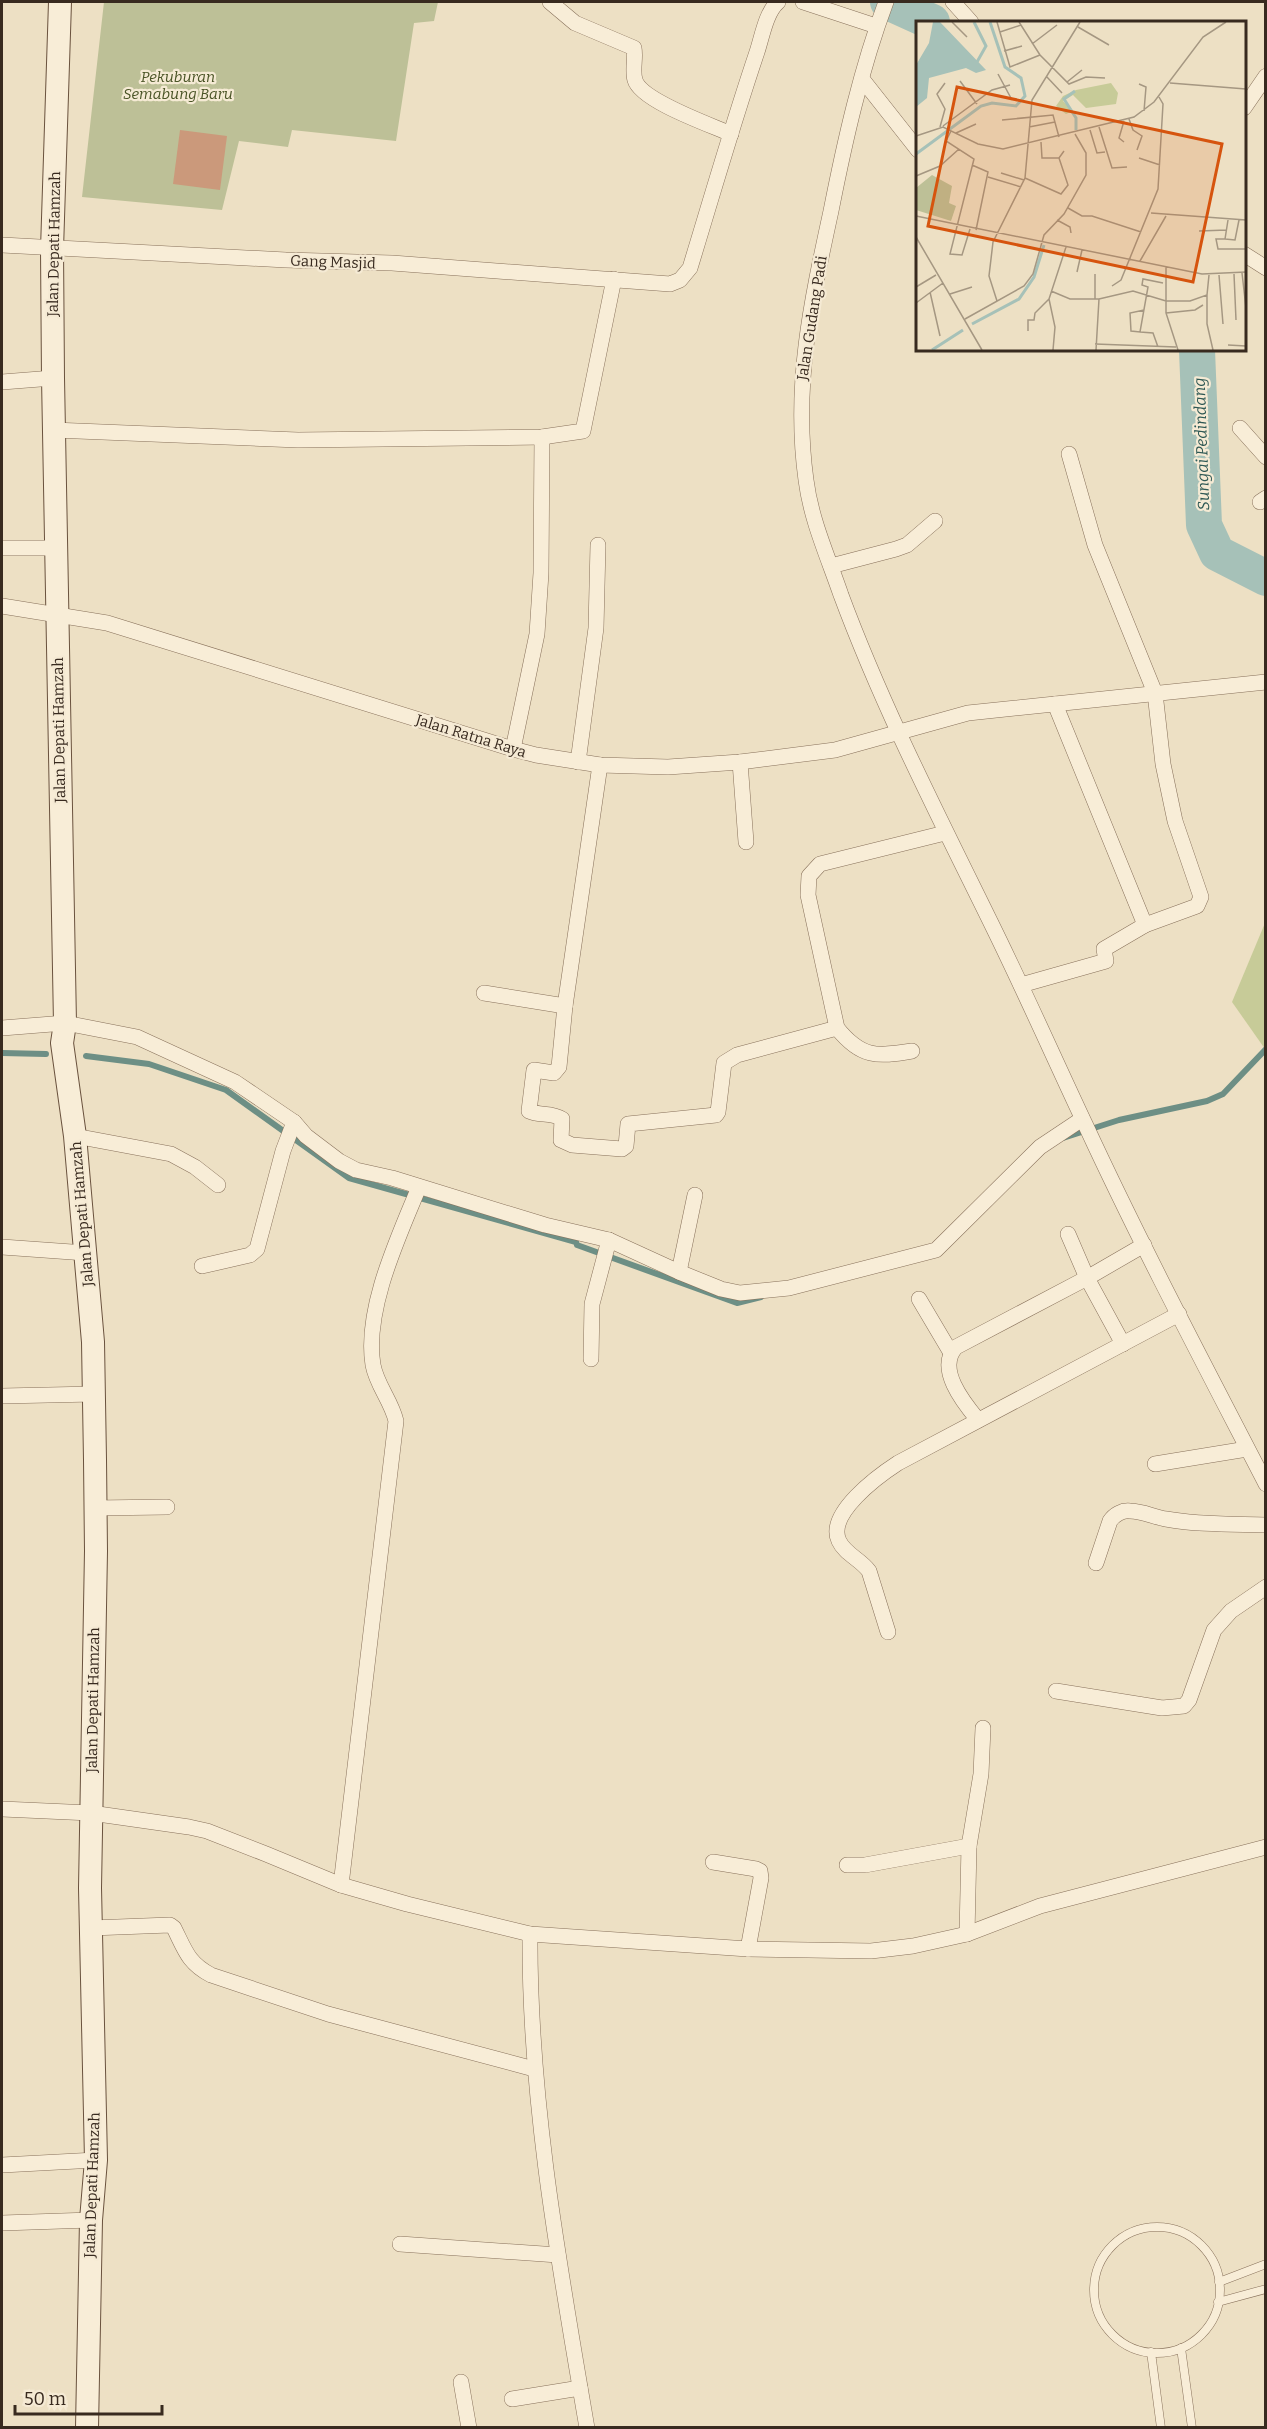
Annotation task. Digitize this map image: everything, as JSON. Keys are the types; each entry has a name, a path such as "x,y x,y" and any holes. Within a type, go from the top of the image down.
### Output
{"main road":[{"name":"Jalan Depati Hamzah","path":"60,2 52,249 53,430 65,1023 62,1043 75,1136 86,1253 93,1342 94,1394 91,1928 96,2160 91,2220 87,2427"}],"street":[{"path":"550,2 575,23 634,48 634,79 638,87 649,98 731,134"},
{"name":"Gang Masjid","path":"2,245 392,263 670,284 680,280 690,268 767,25 775,4 778,2"},
{"path":"803,2 877,24"},
{"name":"Jalan Gudang Padi","path":"886,2 877,24 844,144 816,281 801,381 802,448 806,485 814,519 858,640 897,733 1021,985 1085,1125 1266,1484"},
{"path":"953,2 970,21"},
{"path":"1246,106 1266,76"},
{"path":"862,79 916,147"},
{"path":"1246,255 1266,268"},
{"path":"53,430 298,440 542,437 583,431 614,279"},
{"path":"2,382 53,378"},
{"path":"1240,428 1266,457"},
{"path":"513,749 537,634 541,573 542,437"},
{"path":"1021,985 1106,961 1104,949 1145,925 1197,906 1201,897 1172,811 1163,764 1155,693 1095,545 1069,454"},
{"path":"831,566 907,545 935,521"},
{"path":"578,762 597,628 598,545"},
{"path":"2,548 55,548"},
{"name":"Jalan Ratna Raya","path":"2,606 106,623 536,756 600,765 668,767 740,762 835,750 968,713 1266,682"},
{"path":"1055,704 1145,925"},
{"path":"740,762 747,842"},
{"path":"600,765 565,1006 559,1067 554,1073 534,1070 529,1111 535,1114 557,1115 562,1119 561,1140 572,1145 622,1149 626,1146 628,1124 716,1115 724,1064 737,1055 837,1028"},
{"path":"912,1051 882,1056 861,1050 849,1043 837,1028 808,896 809,876 820,864 945,833"},
{"path":"484,993 565,1006"},
{"path":"2,1028 65,1023 137,1037 235,1082 292,1127 339,1161 356,1170 392,1178 418,1191 545,1225 740,1293 789,1288 924,1255 936,1250 1040,1147 1085,1125"},
{"path":"201,1266 250,1255 257,1249 283,1151 292,1127"},
{"path":"75,1136 171,1154 195,1167 218,1185"},
{"path":"341,1885 396,1420 393,1409 378,1385 373,1364 372,1333 376,1300 406,1217 418,1191"},
{"path":"679,1272 694,1195"},
{"path":"1068,1234 1087,1278 1123,1344"},
{"path":"978,1420 965,1404 953,1380 948,1362 956,1347 1087,1278 1144,1245"},
{"path":"591,1359 592,1304 607,1246"},
{"path":"2,1247 86,1253"},
{"path":"919,1299 951,1353"},
{"path":"888,1632 869,1571 863,1563 846,1551 838,1539 836,1528 839,1518 886,1471 1179,1314"},
{"path":"2,1396 94,1394"},
{"path":"1155,1464 1247,1449"},
{"path":"95,1508 167,1508"},
{"path":"1096,1563 1110,1521 1123,1511 1131,1510 1189,1522 1266,1525"},
{"path":"1056,1691 1162,1708 1184,1706 1189,1700 1214,1630 1231,1611 1266,1587"},
{"path":"967,1934 969,1846 984,1750 983,1728"},
{"path":"2,1809 91,1813 165,1822 207,1831 341,1885 407,1904 530,1934 748,1949 882,1950 913,1946 967,1934 1040,1906 1266,1847"},
{"path":"847,1865 865,1865 969,1846"},
{"path":"713,1862 760,1871 761,1878 748,1949"},
{"path":"91,1928 170,1925 174,1928 189,1959 197,1968 211,1975 328,2014 534,2069"},
{"path":"530,1934 534,2069 558,2255 587,2427"},
{"path":"2,2165 96,2160"},
{"path":"2,2223 91,2220"},
{"path":"400,2244 558,2255"},
{"path":"461,2382 469,2427"},
{"path":"512,2399 580,2388"}],"lane":[{"path":"1148,2227 1173,2229 1195,2240 1207,2252 1215,2266 1219,2282 1218,2302 1211,2321 1205,2329 1198,2337 1181,2348 1166,2352 1134,2349 1120,2340 1108,2329 1099,2315 1094,2299 1094,2282 1098,2266 1106,2252 1132,2231 1148,2227"},
{"path":"1219,2282 1266,2264"},
{"path":"1218,2302 1266,2289"},
{"path":"1181,2348 1192,2427"},
{"path":"1151,2352 1161,2427"}],"green space":[{"name":"Pekuburan Semabung Baru","path":"104,2 438,2 434,21 414,23 396,141 292,130 288,147 239,141 222,210 82,197"},
{"path":"1265,923 1265,1049 1232,1002"}],"building":[{"path":"180,130 227,136 220,190 173,184"}],"waterway":[{"name":"Sungai Pedindang","path":"888,2 930,21"},
{"name":"Sungai Pedindang","path":"1197,351 1204,525 1217,553 1266,578"},
{"path":"1063,1138 1119,1120 1207,1101 1223,1094 1266,1049"},
{"path":"2,1053 46,1054"},
{"path":"86,1056 149,1064 226,1090 349,1178 576,1242 577,1245 737,1303 761,1297"}]}
